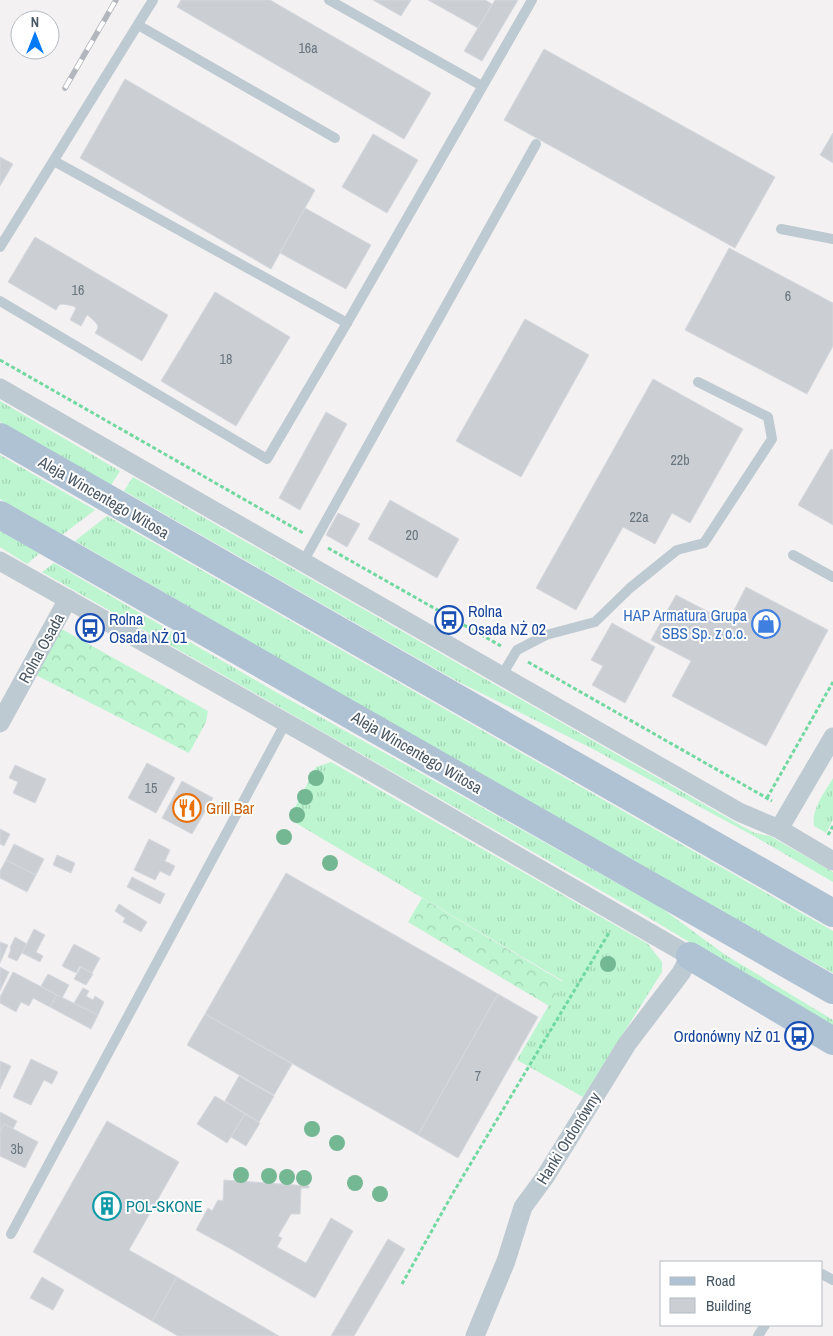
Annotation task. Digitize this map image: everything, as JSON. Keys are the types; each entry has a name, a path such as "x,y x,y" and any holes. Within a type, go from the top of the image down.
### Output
{"main road":[{"name":"Aleja Wincentego Witosa","path":"0,437 833,912"},
{"name":"Aleja Wincentego Witosa","path":"0,515 833,990"},
{"path":"690,956 833,1041"}],"street":[{"path":"0,388 739,812 779,830 833,861"},
{"path":"0,560 286,722 690,956"},
{"name":"Rolna Osada","path":"0,723 68,599"},
{"path":"779,830 833,737"},
{"name":"Hanki Ordonówny","path":"475,1336 506,1261 523,1207 545,1177 627,1044 682,973 690,956"}],"lane":[{"path":"0,247 153,0"},
{"path":"329,0 482,86"},
{"path":"0,301 267,459 532,0"},
{"path":"138,24 335,138"},
{"path":"304,562 536,144"},
{"path":"54,161 347,323"},
{"path":"781,228 833,239"},
{"path":"502,675 517,650 546,636 595,622 630,588 677,550 704,543 772,439 768,417 698,382"},
{"path":"793,555 833,577"},
{"path":"11,1234 286,722"}],"path":[{"path":"0,360 767,798 833,682"},
{"path":"826,837 833,826"},
{"path":"402,1284 453,1193 611,930"}],"green space":[{"path":"0,401 120,471 111,485 0,422"},
{"path":"0,455 95,510 62,535 0,499"},
{"path":"133,477 747,829 770,836 833,872 833,882 752,835 591,748 457,681 124,491"},
{"path":"107,516 833,931 833,973 613,851 75,541"},
{"path":"0,531 40,553 27,564 0,547"},
{"path":"54,563 274,691 660,907 724,954 833,1020 833,1028 656,922 42,572"},
{"path":"60,628 208,711 206,722 189,753 34,674"},
{"path":"331,762 648,944 662,962 662,972 583,1097 517,1060 563,981 289,819 316,767"},
{"path":"833,778 833,820 826,833 814,826 814,820 819,801"},
{"path":"422,898 563,982 549,1006 408,922"}],"building":[{"path":"181,0 270,0 431,93 404,139 177,7"},
{"path":"373,0 411,0 401,16"},
{"path":"428,0 485,0 492,4 478,28"},
{"path":"495,0 518,0 482,61 464,51"},
{"path":"544,49 775,177 735,248 504,120"},
{"path":"125,79 315,190 271,269 80,158"},
{"path":"833,133 833,163 820,155"},
{"path":"373,134 418,160 387,213 342,187"},
{"path":"0,157 13,164 0,186"},
{"path":"305,208 371,245 346,289 280,253"},
{"path":"35,237 168,315 142,361 95,333 98,328 97,324 87,315 81,326 70,320 76,308 73,306 63,304 59,305 56,310 8,282"},
{"path":"729,248 833,303 833,346 807,394 685,330"},
{"path":"215,292 290,337 236,426 161,381"},
{"path":"525,319 589,355 521,477 456,441"},
{"path":"653,379 743,429 690,523 672,513 655,544 623,527 576,610 536,588"},
{"path":"326,412 347,424 300,510 279,498"},
{"path":"831,449 833,450 833,525 798,505"},
{"path":"390,500 459,539 437,578 368,539"},
{"path":"338,513 360,524 347,547 326,535"},
{"path":"746,587 828,630 766,746 672,696 691,661 651,640 676,595 728,622"},
{"path":"612,623 655,647 625,703 592,685 603,666 591,660"},
{"path":"147,763 175,778 156,813 128,798"},
{"path":"15,765 46,779 35,803 13,793 18,782 9,778"},
{"name":"Grill Bar","path":"182,781 213,798 192,834 162,818"},
{"path":"0,829 10,834 4,846 0,844"},
{"path":"149,839 170,850 165,861 175,866 170,876 160,871 155,880 134,870"},
{"path":"14,844 44,859 36,875 6,860"},
{"path":"57,855 75,863 71,873 53,865"},
{"path":"6,860 36,875 27,892 0,878 0,871"},
{"path":"286,873 498,994 418,1135 205,1014"},
{"path":"132,877 165,894 160,904 127,887"},
{"path":"119,904 147,922 141,932 123,922 125,918 115,911"},
{"path":"34,929 45,935 36,952 43,956 40,962 22,953"},
{"path":"15,937 27,944 17,961 8,957"},
{"path":"0,942 8,945 0,963"},
{"path":"74,944 100,958 92,973 80,966 76,973 62,966"},
{"path":"0,967 9,972 0,991"},
{"path":"81,967 93,974 86,985 74,979"},
{"path":"13,972 57,995 50,1007 33,998 29,1006 21,1002 16,1012 0,1003 0,997"},
{"path":"48,974 69,985 62,998 41,986"},
{"path":"83,988 89,991 86,996 93,1000 95,996 104,1002 98,1015 74,1003"},
{"path":"498,994 538,1017 458,1158 418,1135"},
{"path":"57,995 98,1015 91,1029 50,1007"},
{"path":"205,1014 292,1064 274,1095 187,1045"},
{"path":"31,1059 58,1072 52,1084 44,1080 31,1105 13,1097"},
{"path":"0,1061 11,1066 0,1089"},
{"path":"239,1076 274,1096 259,1122 225,1101"},
{"path":"215,1096 245,1114 227,1143 197,1124"},
{"path":"0,1112 17,1121 13,1129 4,1124 0,1132"},
{"path":"245,1114 260,1123 246,1146 231,1137"},
{"name":"POL-SKONE","path":"107,1121 179,1162 129,1250 177,1277 152,1321 33,1252"},
{"path":"4,1124 38,1142 25,1168 0,1156 0,1132"},
{"path":"224,1180 309,1186 309,1188 301,1188 300,1214 291,1214 278,1236 282,1238 277,1247 306,1263 331,1218 353,1231 315,1298 196,1230 208,1208 212,1211 218,1200 223,1201"},
{"path":"388,1239 405,1249 354,1336 331,1336"},
{"path":"42,1277 64,1290 53,1310 30,1298"},
{"path":"177,1277 279,1336 178,1336 152,1321"}],"railway":[{"path":"65,88 116,0"}],"place":[{"name":"Rolna Osada NŻ 02","path":"449,620"},
{"name":"HAP Armatura Grupa SBS Sp. z o.o.","path":"766,624"},
{"name":"Rolna Osada NŻ 01","path":"90,628"},
{"name":"Grill Bar","path":"187,808"},
{"name":"Ordonówny NŻ 01","path":"799,1036"},
{"name":"POL-SKONE","path":"107,1206"}]}
